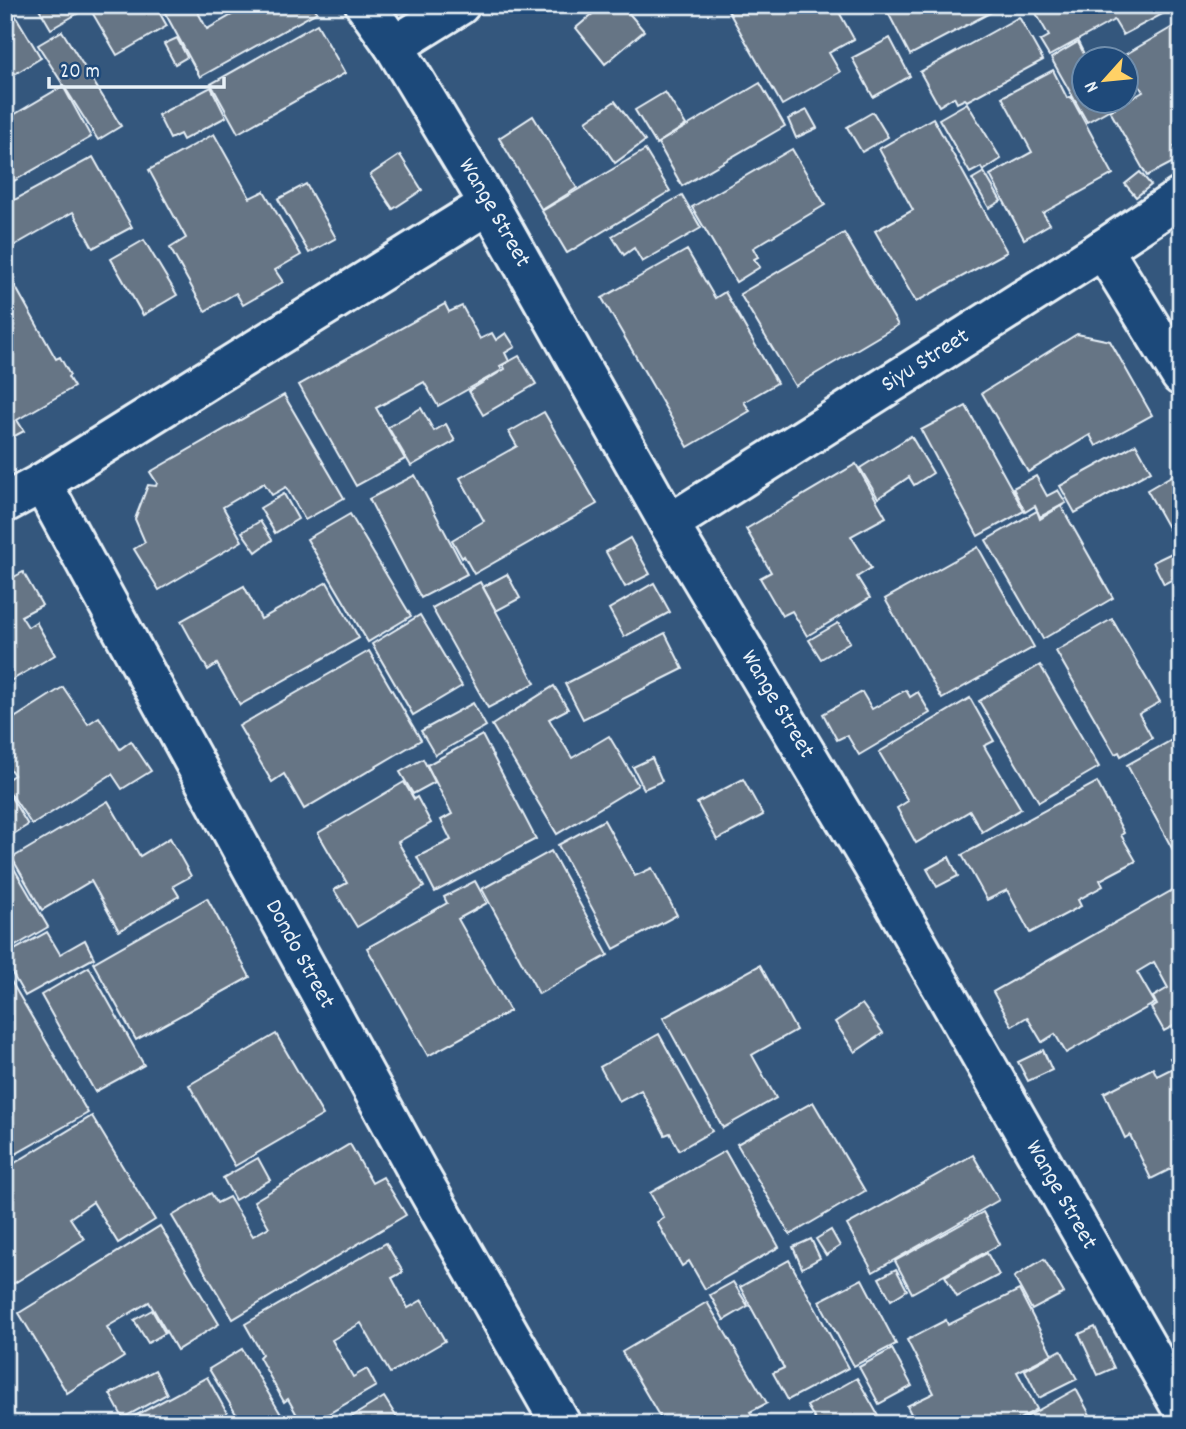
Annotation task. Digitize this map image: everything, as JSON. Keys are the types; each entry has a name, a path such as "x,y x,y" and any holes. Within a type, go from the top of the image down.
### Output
{"street":[{"name":"Wange Street","path":"365,5 394,46 489,204 669,524 873,866 1181,1406"},
{"path":"394,46 460,5"},
{"name":"Siyu Street","path":"669,524 1181,197"},
{"path":"5,503 42,483 489,204"},
{"path":"1103,249 1181,376"},
{"name":"Dondo Street","path":"42,483 421,1178 561,1424"}],"building":[{"path":"5,5 9,5 41,58 5,80"},
{"path":"37,5 155,5 167,26 117,55 89,7 51,29"},
{"path":"174,5 194,5 207,29 235,13 231,5 313,5 317,12 200,77 164,11"},
{"path":"603,5 622,5 644,31 605,64 576,28"},
{"path":"725,5 835,5 854,39 829,53 840,72 782,105"},
{"path":"884,5 1005,5 910,55"},
{"path":"1039,5 1172,5 1174,8 1123,35 1114,20 1049,56 1040,41 1049,36 1033,8"},
{"path":"1019,17 1043,60 967,101 965,99 957,103 954,97 939,106 920,72"},
{"path":"317,24 345,73 238,133 211,84"},
{"path":"1176,25 1181,33 1181,142 1174,146 1181,158 1147,176 1113,116 1140,116 1140,94 1143,92 1140,87 1140,46"},
{"path":"62,31 121,126 98,140 38,45"},
{"path":"177,38 187,57 175,64 164,44"},
{"path":"890,38 910,76 873,97 852,58"},
{"path":"1070,47 1070,92 1051,58"},
{"path":"1053,70 1067,98 1070,97 1070,116 1081,116 1113,174 1043,213 1050,224 1024,239 990,175 1032,152 1002,97"},
{"path":"760,83 785,126 682,186 658,143"},
{"path":"63,86 91,137 5,186 5,120"},
{"path":"211,87 226,117 183,140 180,134 170,139 158,115"},
{"path":"665,92 686,125 656,144 635,110"},
{"path":"615,101 645,141 615,163 586,121"},
{"path":"967,103 1001,159 983,171 981,167 970,173 939,119"},
{"path":"807,110 817,128 796,138 788,119"},
{"path":"873,112 888,137 862,152 847,127"},
{"path":"533,116 577,188 542,210 499,138"},
{"path":"1084,116 1098,116 1087,122"},
{"path":"933,118 1007,252 916,302 875,231 913,210 879,149"},
{"path":"214,134 250,198 264,191 301,255 275,270 283,282 243,305 236,293 205,311 170,248 186,238 149,170"},
{"path":"792,149 825,205 753,248 758,257 754,259 760,267 736,282 692,207"},
{"path":"645,150 670,191 567,253 542,211"},
{"path":"400,155 422,190 393,209 370,175"},
{"path":"93,157 132,227 93,248 73,212 8,249 5,244 5,205"},
{"path":"984,172 1001,201 989,208 972,179"},
{"path":"1140,172 1151,185 1136,197 1125,184"},
{"path":"306,184 336,238 309,253 278,199"},
{"path":"682,195 701,228 642,262 634,248 624,255 612,236"},
{"path":"844,233 898,325 795,386 740,294"},
{"path":"144,240 177,295 143,315 111,259"},
{"path":"687,250 715,298 725,292 777,383 744,402 750,411 688,447 602,298"},
{"path":"5,268 56,359 60,357 74,387 17,420 24,431 5,441"},
{"path":"445,304 449,312 462,306 480,339 492,333 496,340 506,333 515,347 505,353 509,361 500,366 502,370 438,406 424,382 376,408 405,459 356,486 299,385"},
{"path":"1077,334 1110,341 1152,415 1096,446 1090,435 1028,472 982,393"},
{"path":"519,356 536,384 483,415 469,391 505,369 503,365"},
{"path":"284,395 344,498 305,520 286,487 272,495 264,483 223,507 242,541 159,590 134,549 145,542 135,519 148,485 156,486 157,483 150,472"},
{"path":"966,406 1024,511 978,536 921,430"},
{"path":"421,408 434,431 446,424 455,441 411,466 388,427"},
{"path":"544,412 597,504 474,574 452,540 484,521 460,478 517,446 509,432"},
{"path":"911,436 933,473 914,485 909,477 878,498 860,468"},
{"path":"1136,444 1151,471 1075,513 1060,486"},
{"path":"856,464 886,517 851,536 871,568 857,577 870,598 807,636 792,611 782,616 760,578 771,572 746,529"},
{"path":"1178,472 1181,477 1181,542 1177,544 1147,490"},
{"path":"415,475 467,574 421,598 369,499"},
{"path":"1036,476 1047,496 1058,490 1066,503 1040,517 1035,506 1025,512 1013,488"},
{"path":"284,494 298,519 275,533 260,508"},
{"path":"1061,506 1113,598 1043,639 986,540 1037,511 1040,519"},
{"path":"350,514 411,616 368,642 307,539"},
{"path":"260,521 272,540 256,552 242,532"},
{"path":"630,538 650,574 625,587 606,552"},
{"path":"978,547 1034,647 942,699 885,599"},
{"path":"1178,550 1181,554 1181,571 1176,574 1177,577 1164,584 1153,562"},
{"path":"23,572 42,605 21,616 28,627 36,622 55,655 5,684 5,582"},
{"path":"507,574 520,598 496,611 483,587"},
{"path":"327,582 359,638 240,705 217,664 208,670 181,621 244,586 261,619"},
{"path":"480,582 535,683 488,708 432,608"},
{"path":"654,583 670,612 624,637 609,609"},
{"path":"420,615 462,686 413,715 372,644"},
{"path":"1112,619 1160,702 1139,714 1152,738 1121,756 1119,752 1115,754 1056,651"},
{"path":"838,623 850,642 821,659 809,640"},
{"path":"665,633 683,669 583,719 565,684"},
{"path":"369,651 421,740 304,809 284,774 272,782 239,726"},
{"path":"1040,665 1099,767 1039,802 979,701"},
{"path":"554,686 568,709 549,719 572,758 609,736 638,785 557,834 492,725"},
{"path":"63,687 88,724 99,717 120,749 131,741 151,771 122,789 112,774 32,825 5,785 5,781 14,775 5,761 5,724"},
{"path":"906,690 910,697 918,692 930,713 859,755 847,735 837,740 823,714 862,692 872,709"},
{"path":"970,698 994,741 984,746 1021,809 982,832 970,811 916,843 897,808 908,801 879,752"},
{"path":"473,703 486,726 435,755 421,731"},
{"path":"482,735 536,839 435,892 417,857 451,840 441,820 452,814 427,765"},
{"path":"1181,735 1181,845 1173,850 1127,765"},
{"path":"652,758 662,781 644,789 633,767"},
{"path":"423,759 435,782 413,794 400,772"},
{"path":"743,779 763,815 717,840 697,803"},
{"path":"404,782 414,799 417,797 431,823 398,842 424,887 357,927 334,890 347,883 318,833"},
{"path":"1097,782 1136,861 1100,880 1103,886 1078,900 1081,906 1030,933 1007,890 987,900 962,855"},
{"path":"9,794 28,825 7,838 9,841 5,843 5,796"},
{"path":"108,801 140,856 170,838 191,876 173,886 179,896 119,931 91,881 42,910 12,858"},
{"path":"604,820 635,876 652,868 677,915 614,949 558,845"},
{"path":"551,851 608,955 539,994 482,889"},
{"path":"5,853 48,927 5,952"},
{"path":"949,857 958,876 937,887 927,869"},
{"path":"475,881 487,903 458,919 510,1011 428,1056 367,948 447,903 444,897"},
{"path":"1178,887 1181,891 1181,1022 1164,1031 1151,1008 1157,1005 1153,997 1168,988 1154,962 1137,972 1155,1003 1066,1053 1055,1034 1042,1042 1027,1017 1012,1026 993,992"},
{"path":"207,898 250,977 136,1040 93,963"},
{"path":"47,932 60,954 85,940 94,958 25,996 5,961 5,955"},
{"path":"760,965 796,1030 752,1055 776,1098 723,1128 663,1018"},
{"path":"89,967 144,1065 95,1092 41,995"},
{"path":"5,971 88,1113 5,1160"},
{"path":"862,1004 883,1033 855,1052 835,1022"},
{"path":"276,1034 323,1115 235,1166 189,1085"},
{"path":"659,1034 712,1131 679,1150 670,1133 665,1135 641,1090 619,1102 600,1067"},
{"path":"1043,1050 1052,1070 1028,1081 1018,1062"},
{"path":"1181,1053 1181,1164 1151,1179 1130,1135 1125,1138 1104,1093 1153,1068 1157,1076 1175,1067 1170,1058"},
{"path":"813,1102 865,1191 790,1235 737,1144"},
{"path":"92,1116 155,1220 118,1243 93,1202 70,1218 84,1239 13,1284 5,1272 5,1169"},
{"path":"350,1144 372,1183 383,1177 406,1215 233,1319 172,1216 211,1193 217,1203 229,1197 253,1236 269,1227 254,1201"},
{"path":"725,1151 779,1247 705,1289 689,1261 682,1266 657,1222 664,1218 650,1193"},
{"path":"973,1155 999,1200 873,1272 847,1225"},
{"path":"258,1158 270,1180 235,1200 223,1178"},
{"path":"983,1212 1000,1244 912,1293 895,1261"},
{"path":"160,1226 219,1324 177,1350 149,1302 107,1327 124,1357 67,1393 19,1313"},
{"path":"831,1230 840,1246 826,1255 816,1239"},
{"path":"811,1239 820,1258 802,1268 793,1247"},
{"path":"386,1243 403,1272 392,1278 408,1308 422,1300 445,1341 390,1373 361,1323 332,1340 353,1377 367,1369 376,1386 311,1424 302,1424 288,1399 284,1402 259,1357 262,1354 245,1324"},
{"path":"987,1253 999,1275 957,1297 945,1276"},
{"path":"1044,1259 1064,1293 1032,1310 1014,1277"},
{"path":"789,1260 848,1368 788,1400 773,1373 784,1368 740,1287"},
{"path":"896,1269 907,1290 891,1300 879,1278"},
{"path":"862,1279 896,1344 854,1366 819,1301"},
{"path":"733,1282 748,1306 724,1320 710,1295"},
{"path":"1019,1290 1052,1354 1017,1372 1037,1409 1010,1424 916,1424 907,1406 934,1393 907,1340 946,1320 948,1325"},
{"path":"707,1302 767,1403 750,1412 756,1424 664,1424 622,1352"},
{"path":"152,1310 165,1333 148,1343 134,1320"},
{"path":"1095,1327 1114,1368 1098,1375 1079,1334"},
{"path":"242,1349 285,1421 279,1424 242,1424 209,1369"},
{"path":"892,1349 912,1386 879,1404 859,1367"},
{"path":"1061,1350 1077,1379 1039,1398 1025,1370"},
{"path":"155,1370 167,1394 123,1418 110,1394"},
{"path":"207,1377 233,1424 120,1424"},
{"path":"857,1378 883,1424 818,1424 807,1406"},
{"path":"1076,1389 1095,1424 1014,1424"},
{"path":"384,1397 401,1424 340,1424"}]}
